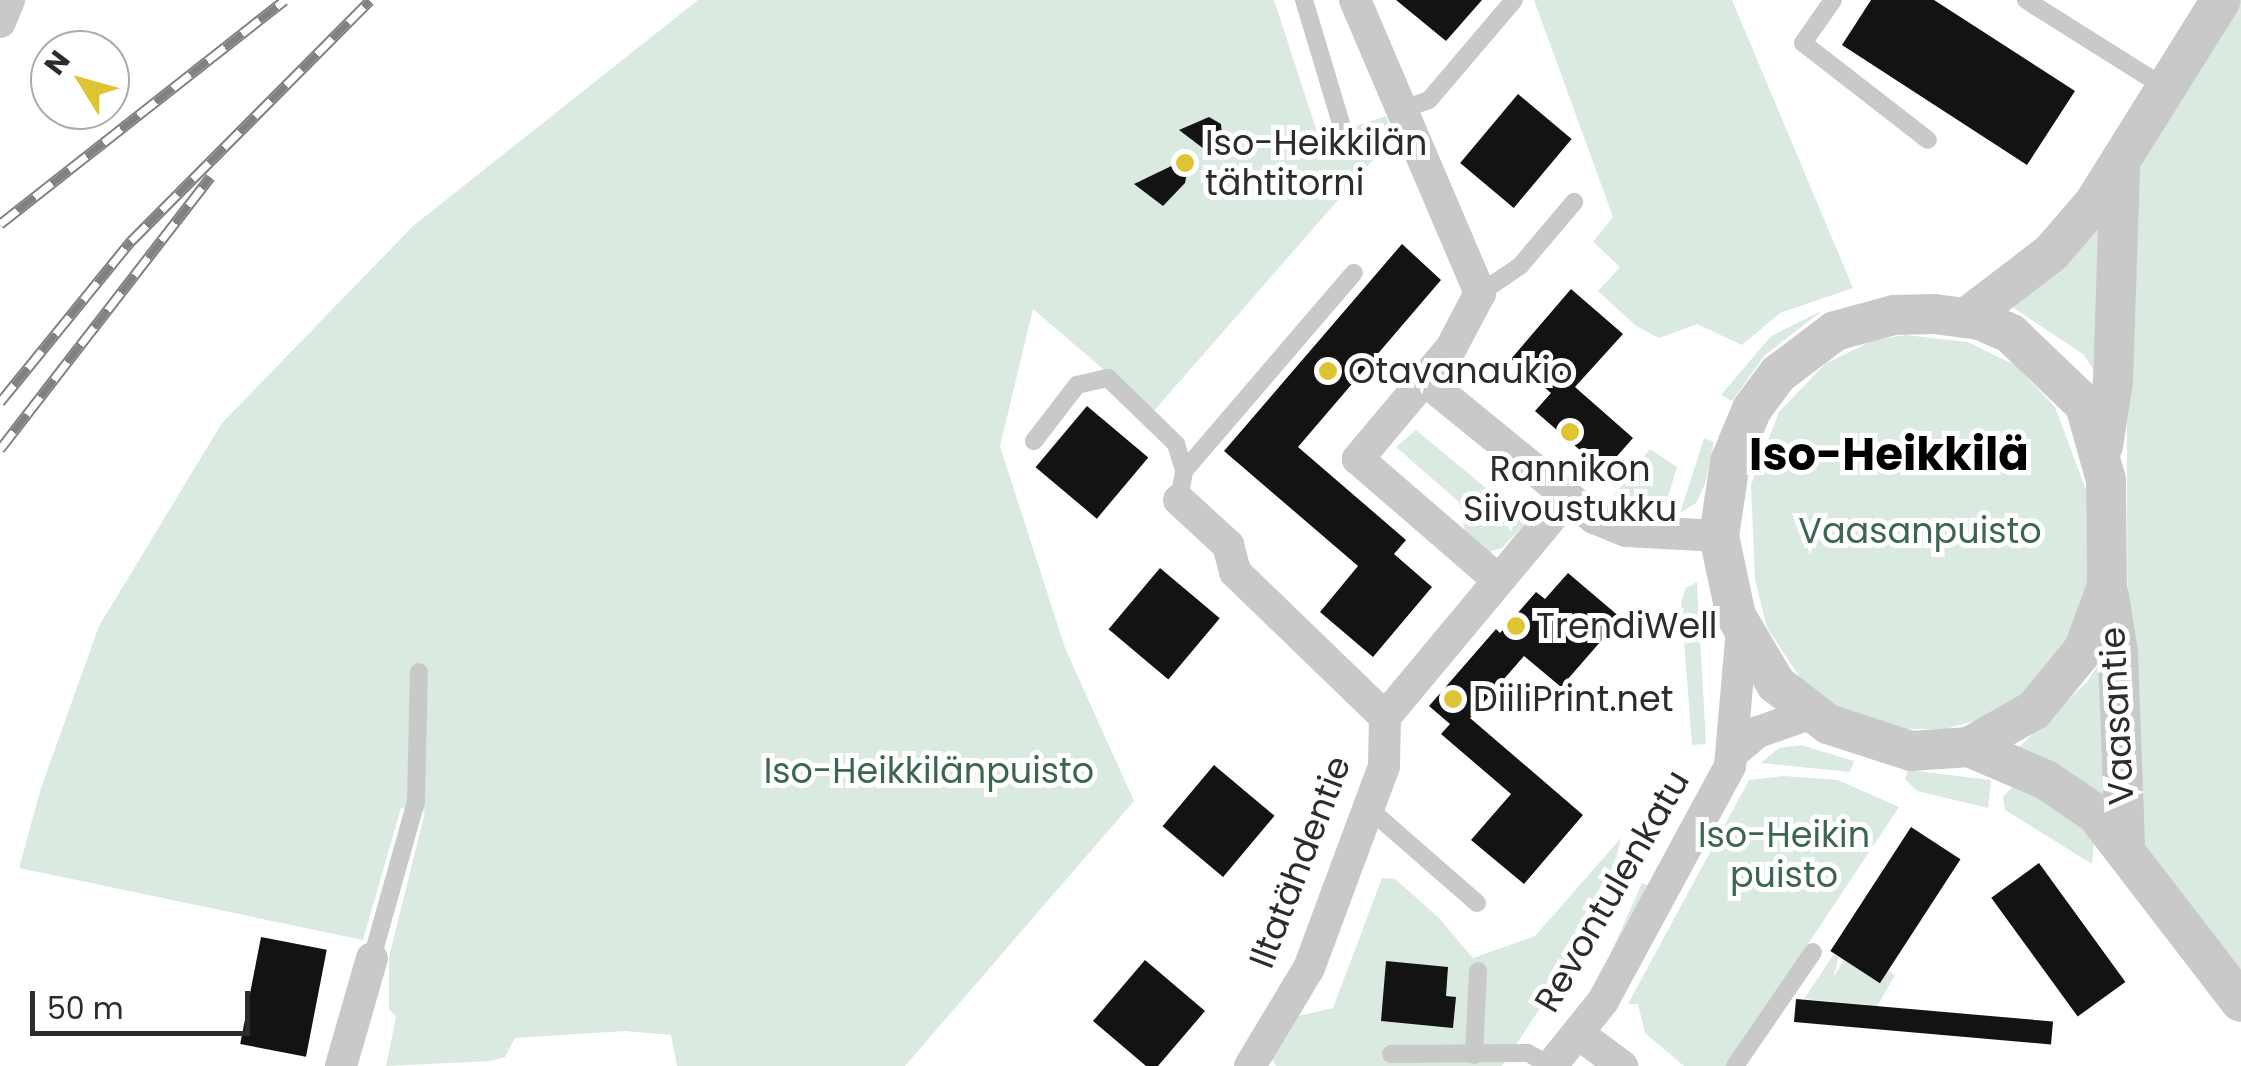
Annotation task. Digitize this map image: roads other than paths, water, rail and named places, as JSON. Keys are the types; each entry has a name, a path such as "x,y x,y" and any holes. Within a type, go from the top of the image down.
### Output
{"street":[{"path":"0,22 8,0"},
{"path":"1354,0 1404,109 1480,294 1473,316 1426,380 1358,458 1498,580"},
{"path":"1966,318 2051,253 2120,166 2164,87 2221,0"},
{"path":"2102,451 2113,381 2120,166"},
{"path":"1915,314 1966,318 2011,334 2065,379 2093,420 2102,451 2110,513 2107,586 2084,649 2053,693 1969,747 1912,751 1850,734 1809,714 1776,684 1742,630 1728,591 1720,536 1722,496 1742,429 1792,360 1835,331 1866,321 1915,314"},
{"path":"1426,380 1565,501 1626,531 1720,536"},
{"path":"1182,486 1228,545 1235,572 1386,717 1565,501"},
{"name":"Vaasantie","path":"2107,586 2118,653 2125,846"},
{"name":"Revontulenkatu","path":"1551,1066 1579,1034 1705,818 1736,752 1742,630"},
{"name":"Revontulenkatu","path":"1736,752 1758,732 1809,714"},
{"name":"Iltatähdentie","path":"1250,1066 1309,968 1384,766 1386,717"},
{"name":"Vaasantie","path":"1969,747 2060,789 2125,846 2241,1002"},
{"path":"341,1066 372,958"},
{"path":"1579,1034 1622,1066"}],"lane":[{"path":"1304,0 1341,123"},
{"path":"1404,109 1430,100 1514,0"},
{"path":"1833,0 1802,44 1928,140"},
{"path":"2026,0 2164,87"},
{"path":"1480,294 1520,266 1574,202"},
{"path":"1182,486 1354,274"},
{"path":"1034,440 1077,385 1108,378 1176,444 1182,486"},
{"path":"372,958 416,801 419,672"},
{"path":"1367,807 1477,902"},
{"path":"1735,1066 1813,952"},
{"path":"1474,1055 1478,971"},
{"path":"1391,1054 1528,1052 1551,1066"}],"railway":[{"path":"0,224 285,0"},
{"path":"0,402 131,241 370,0"},
{"path":"0,449 210,177"}],"place":[{"name":"Iso-Heikkilän tähtitorni","path":"1185,163"},
{"name":"Otavanaukio","path":"1328,371"},
{"name":"Rannikon Siivoustukku","path":"1570,432"},
{"name":"TrendiWell","path":"1516,626"},
{"name":"DiiliPrint.net","path":"1453,699"}],"district":[{"name":"Iso-Heikkilä","path":"1889,455"}],"park label":[{"name":"Vaasanpuisto","path":"1920,531"},
{"name":"Iso-Heikkilänpuisto","path":"929,771"},
{"name":"Iso-Heikin puisto","path":"1784,855"}]}
